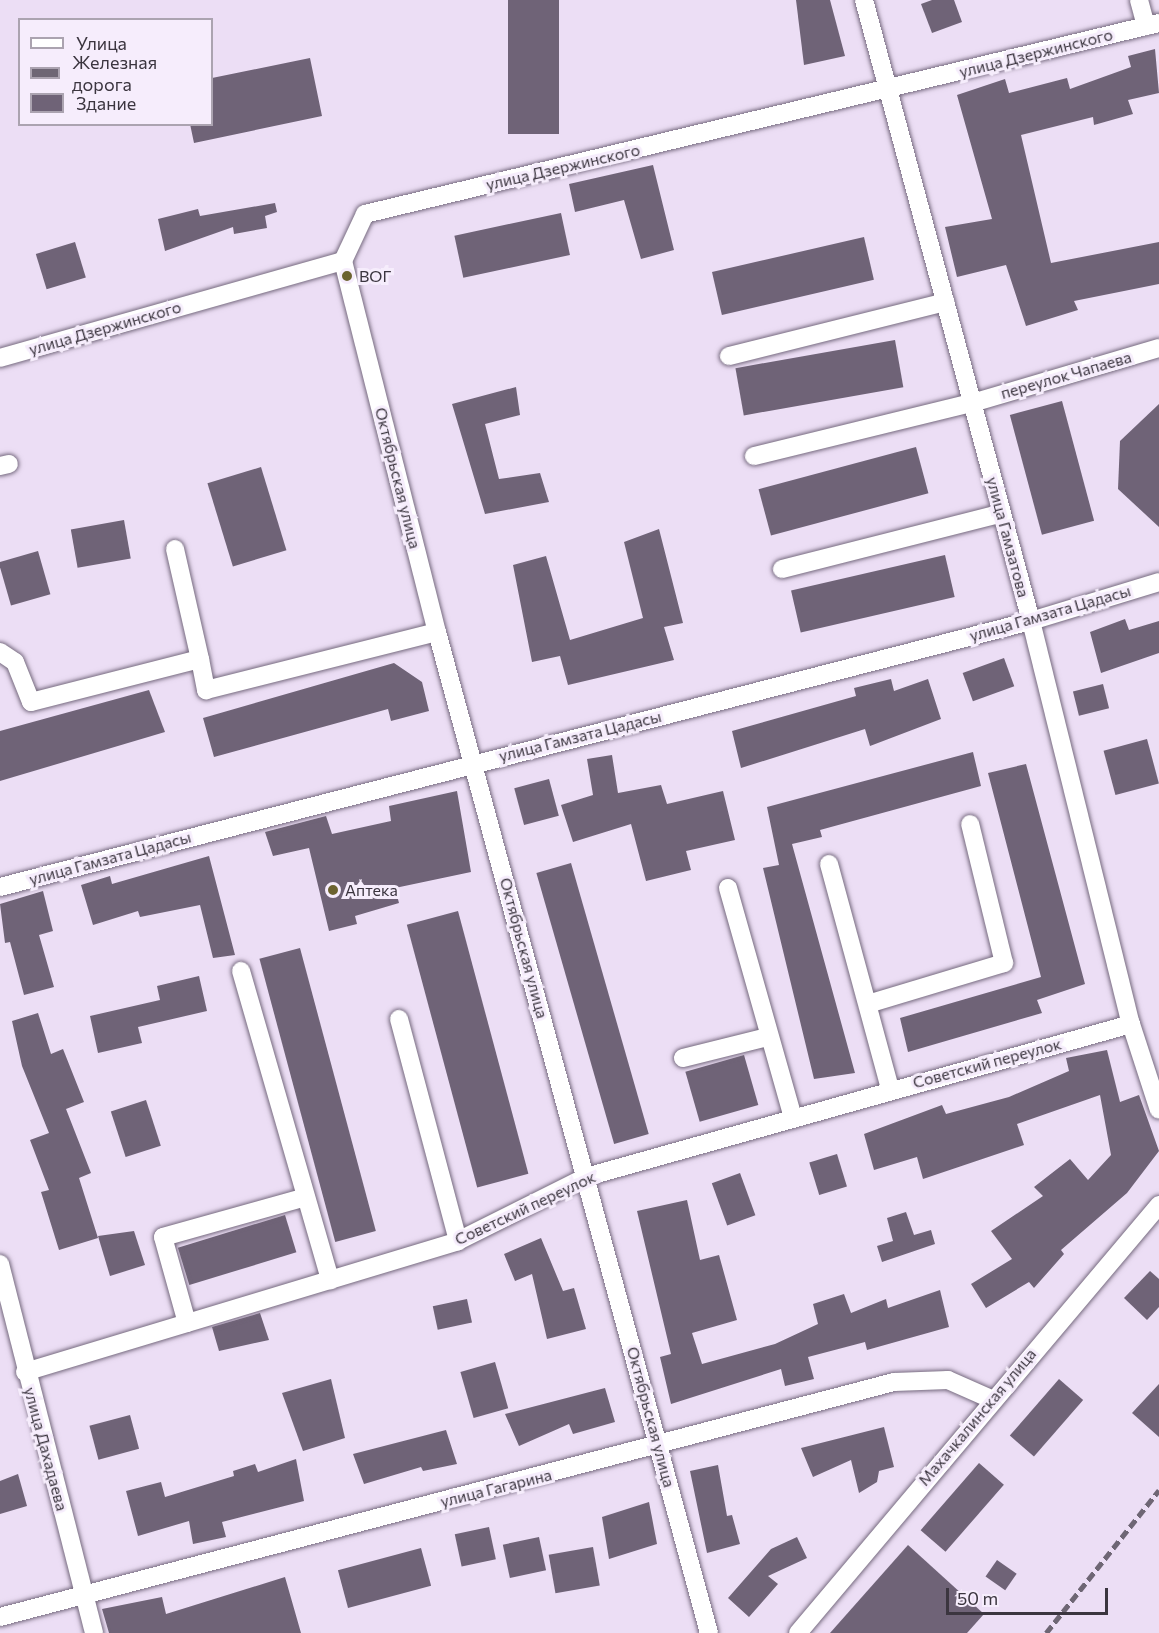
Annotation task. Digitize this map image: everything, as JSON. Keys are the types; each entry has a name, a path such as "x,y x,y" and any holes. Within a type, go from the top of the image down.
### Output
{"street":[{"name":"улица Гамзатова","path":"864,0 1000,514 1031,621 1131,1024 1159,1110"},
{"path":"1139,0 1153,24"},
{"name":"улица Дзержинского","path":"0,358 343,261 365,213 888,90 1153,24"},
{"name":"Октябрьская улица","path":"343,261 437,632 475,763 710,1633"},
{"path":"729,356 945,302"},
{"name":"переулок Чапаева","path":"754,456 972,403 1159,348"},
{"path":"782,569 1000,514"},
{"path":"175,549 206,690 437,632"},
{"name":"улица Гамзата Цадасы","path":"0,887 1031,621 1159,582"},
{"path":"0,652 15,662 31,702 200,659"},
{"path":"871,1004 1004,963 970,824"},
{"path":"829,864 871,1004 890,1089"},
{"path":"728,888 766,1036 793,1118"},
{"path":"241,971 330,1280"},
{"path":"399,1019 458,1241"},
{"name":"Советский переулок","path":"25,1372 458,1241 586,1177 890,1089 1131,1024"},
{"path":"683,1058 766,1036"},
{"path":"187,1323 163,1237 306,1197"},
{"name":"Махачкалинская улица","path":"798,1633 991,1399 1159,1205"},
{"name":"улица Дахадаева","path":"1,1276 94,1633"},
{"name":"улица Гагарина","path":"0,1617 84,1592 659,1446 916,1378 948,1380 991,1399"}],"building":[{"path":"508,0 559,0 559,134 508,134"},
{"path":"796,0 830,0 845,56 804,65"},
{"path":"932,0 954,0 962,22 932,33 921,4"},
{"path":"1155,49 1159,93 1128,100 1133,114 1094,125 1093,117 1021,135 1051,263 1159,242 1159,284 1074,301 1078,310 1026,326 1006,265 957,277 945,227 992,219 957,95 1005,79 1009,93 1067,78 1070,89 1131,67 1128,56"},
{"path":"310,58 322,116 194,143 190,126 213,126 213,78"},
{"path":"653,165 674,250 641,259 624,200 575,212 569,184"},
{"path":"275,203 277,212 265,216 267,228 234,234 233,227 165,251 158,219 198,209 200,216"},
{"path":"561,213 570,255 463,278 454,236"},
{"path":"864,237 874,280 722,315 712,272"},
{"path":"75,242 86,277 47,289 36,254"},
{"path":"895,340 903,387 744,415 735,368"},
{"path":"516,387 520,415 485,424 499,479 540,473 549,502 485,514 452,404"},
{"path":"1062,401 1094,521 1042,535 1010,415"},
{"path":"1159,404 1159,527 1118,489 1120,441"},
{"path":"916,447 928,493 771,536 759,489"},
{"path":"261,467 286,550 233,567 207,483"},
{"path":"124,520 131,558 78,568 71,529"},
{"path":"659,529 683,623 664,627 674,660 568,685 560,656 532,662 513,565 546,556 570,640 643,618 624,542"},
{"path":"38,551 50,594 11,606 0,562"},
{"path":"945,555 955,597 801,632 791,591"},
{"path":"1125,619 1129,630 1159,621 1159,653 1101,673 1090,632"},
{"path":"1004,658 1014,686 973,701 963,673"},
{"path":"394,663 422,682 429,711 391,721 388,709 214,757 203,718"},
{"path":"891,679 894,691 928,679 941,719 870,746 865,729 741,768 732,731 856,696 854,688"},
{"path":"1103,684 1109,708 1079,716 1073,691"},
{"path":"149,690 165,732 0,781 0,731"},
{"path":"1147,739 1159,783 1115,795 1104,751"},
{"path":"973,752 981,786 820,830 822,837 792,844 855,1073 814,1079 763,868 779,865 767,807"},
{"path":"612,755 618,793 661,785 667,804 723,791 735,840 686,851 691,870 646,881 631,824 573,842 561,805 593,795 587,759"},
{"path":"1026,764 1085,984 1037,1000 1042,1013 908,1052 900,1018 1041,977 988,773"},
{"path":"549,779 559,816 524,825 514,788"},
{"path":"457,791 471,872 395,888 399,903 355,916 357,924 329,931 309,848 273,856 265,832 326,816 332,834 391,821 389,806"},
{"path":"209,856 235,955 213,958 200,905 140,917 138,911 93,925 81,885 110,876 112,884"},
{"path":"571,863 649,1134 614,1144 536,873"},
{"path":"43,891 53,931 39,935 54,987 24,995 10,942 5,943 0,904"},
{"path":"458,911 528,1174 477,1187 407,925"},
{"path":"300,948 376,1231 335,1242 259,959"},
{"path":"199,976 207,1011 138,1027 142,1043 98,1053 90,1016 160,1000 157,986"},
{"path":"38,1013 51,1054 63,1049 84,1102 66,1109 91,1173 79,1178 98,1238 59,1250 41,1192 49,1190 30,1140 49,1133 22,1066 12,1021"},
{"path":"1107,1050 1120,1102 1139,1095 1159,1151 1127,1193 1061,1250 1064,1254 1034,1288 1029,1282 986,1308 971,1284 1012,1259 991,1231 1043,1196 1034,1187 1070,1159 1088,1180 1111,1155 1100,1095 1017,1124 1024,1145 923,1179 917,1157 874,1170 864,1134 942,1105 946,1114 1009,1097 1069,1071 1066,1058"},
{"path":"744,1055 758,1105 700,1122 685,1072"},
{"path":"146,1100 161,1146 126,1157 111,1111"},
{"path":"837,1154 847,1187 819,1195 809,1162"},
{"path":"740,1173 755,1215 727,1226 712,1183"},
{"path":"687,1200 700,1260 719,1255 737,1320 692,1333 702,1364 775,1344 818,1324 813,1304 844,1294 851,1313 886,1299 888,1308 940,1290 949,1327 867,1350 865,1342 808,1357 814,1379 785,1386 781,1369 671,1404 660,1357 671,1354 637,1211"},
{"path":"906,1212 914,1235 931,1230 935,1244 882,1262 877,1246 893,1241 887,1218"},
{"path":"285,1215 296,1252 189,1285 178,1248"},
{"path":"134,1231 145,1265 110,1276 98,1236"},
{"path":"541,1238 563,1291 574,1288 586,1329 547,1339 532,1274 515,1281 504,1254"},
{"path":"1150,1271 1159,1279 1159,1307 1147,1320 1124,1298"},
{"path":"467,1299 472,1322 438,1330 433,1306"},
{"path":"260,1313 269,1340 219,1351 212,1327"},
{"path":"495,1362 508,1408 474,1418 460,1372"},
{"path":"331,1379 345,1438 303,1451 282,1393"},
{"path":"1059,1379 1083,1400 1034,1457 1010,1436"},
{"path":"1159,1384 1159,1437 1132,1413"},
{"path":"605,1388 615,1422 573,1434 569,1424 519,1446 505,1414"},
{"path":"130,1415 139,1449 98,1460 89,1426"},
{"path":"884,1427 894,1467 879,1471 877,1482 859,1493 851,1460 813,1477 801,1448"},
{"path":"446,1430 457,1464 423,1471 421,1467 364,1484 353,1454"},
{"path":"296,1459 304,1501 222,1522 226,1537 193,1544 189,1521 138,1536 126,1491 161,1482 165,1497 234,1476 233,1471 255,1464 258,1472"},
{"path":"979,1463 1004,1485 946,1552 921,1530"},
{"path":"718,1465 727,1516 732,1515 740,1544 707,1553 690,1471"},
{"path":"18,1474 27,1506 0,1514 0,1481"},
{"path":"649,1502 657,1544 609,1559 602,1517"},
{"path":"489,1527 496,1559 462,1567 455,1534"},
{"path":"539,1537 546,1570 510,1578 503,1545"},
{"path":"797,1537 807,1558 768,1576 778,1584 749,1617 728,1598 771,1549"},
{"path":"908,1545 984,1614 967,1633 830,1633"},
{"path":"593,1547 600,1585 555,1593 549,1555"},
{"path":"421,1548 431,1586 348,1608 338,1570"},
{"path":"997,1560 1017,1574 1005,1590 986,1576"},
{"path":"285,1577 301,1633 109,1633 102,1609 162,1597 166,1614"}],"railway":[{"path":"1046,1633 1159,1490"}],"place":[{"name":"ВОГ","path":"347,276"},
{"name":"Аптека","path":"333,890"}]}
